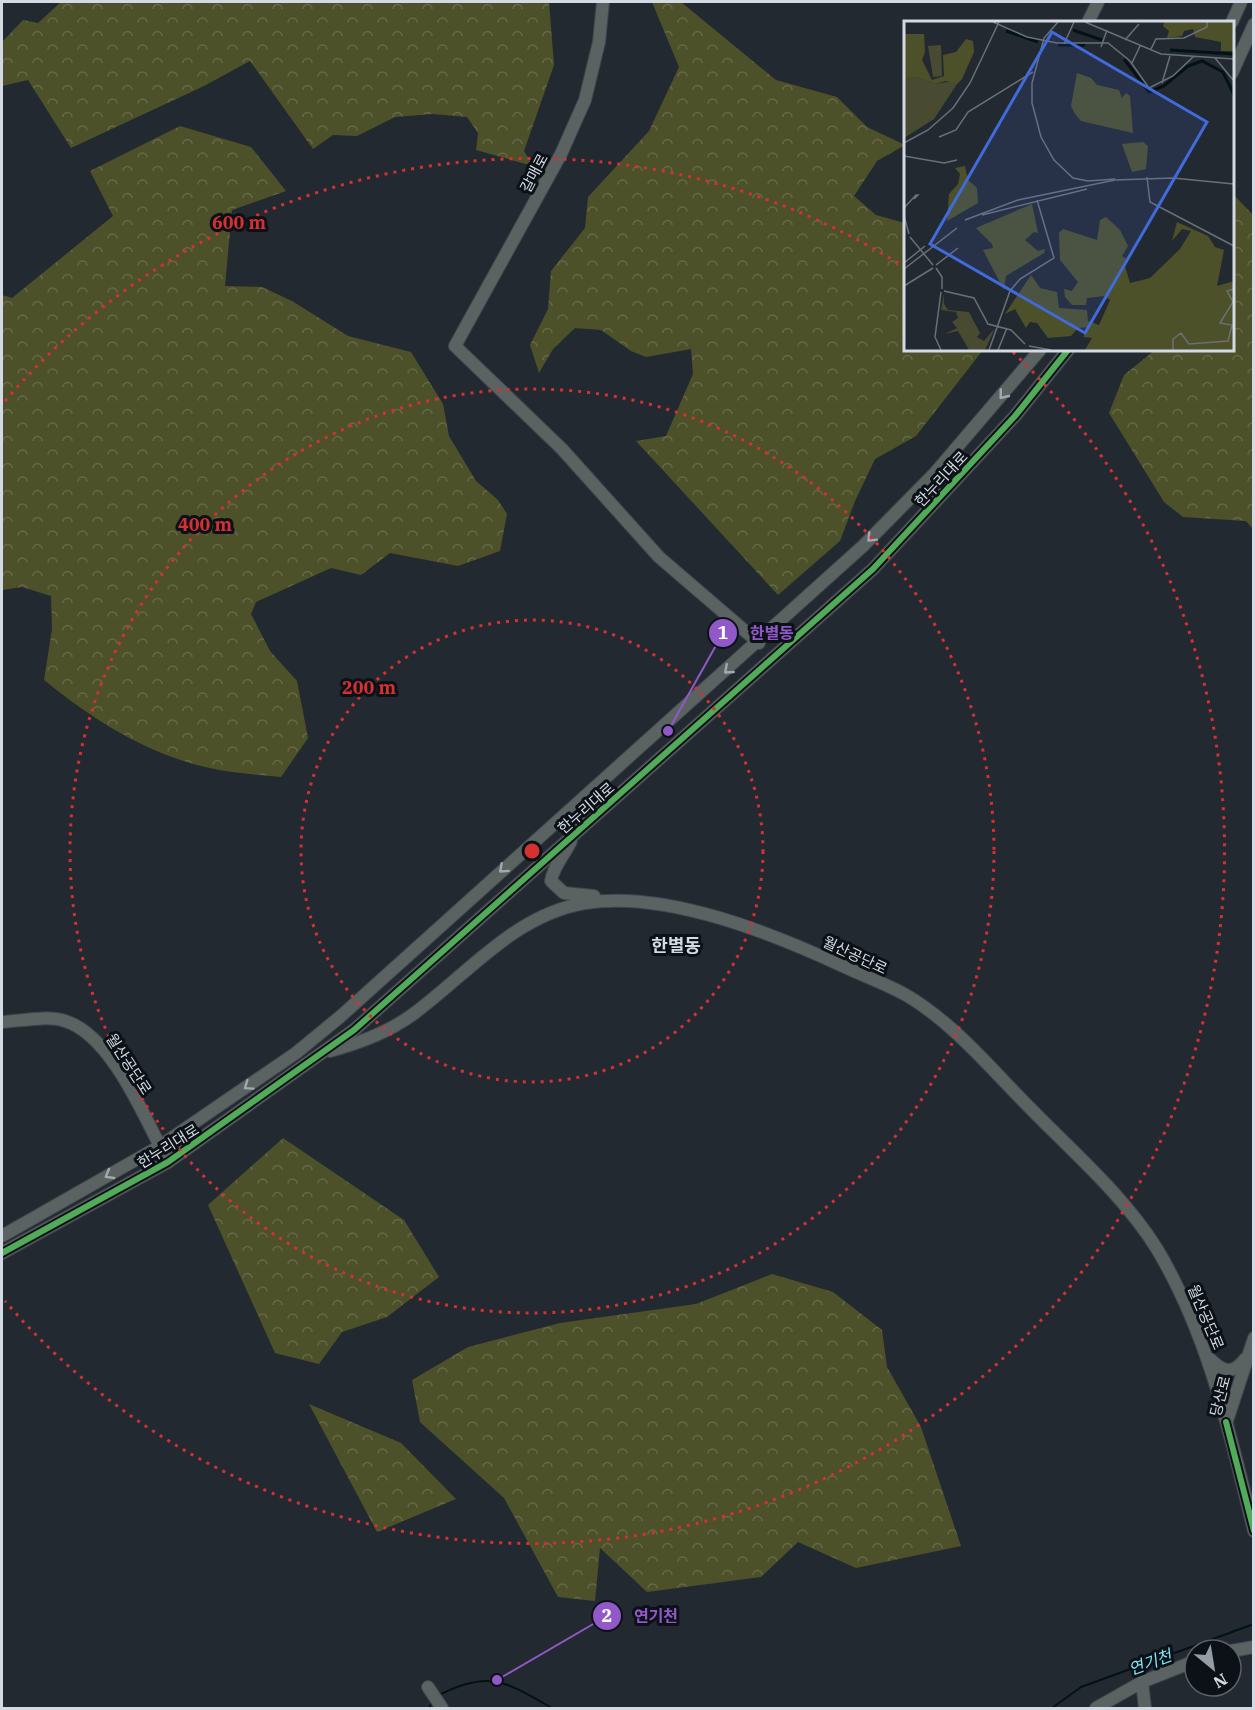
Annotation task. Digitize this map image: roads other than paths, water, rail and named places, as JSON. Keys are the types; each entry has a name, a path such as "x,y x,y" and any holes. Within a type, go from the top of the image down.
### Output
{"street":[{"name":"갈매로","path":"603,2 598,42 585,100 556,164 456,346 562,448 659,557 759,642"},
{"path":"1088,21 1098,2"},
{"path":"1232,21 1241,2"},
{"path":"1234,71 1254,24"},
{"name":"한누리대로","path":"2,1236 160,1146 296,1053 341,1016 863,546 934,474 1039,351"},
{"name":"한누리대로","path":"2,1253 168,1162 354,1030 873,569 1015,416 1067,351"},
{"path":"574,834 562,860 553,872 551,881 564,893 615,900"},
{"name":"월산공단로","path":"296,1053 322,1053 354,1045 387,1031 412,1015 514,931 546,915 582,904 615,900 718,918 793,942 908,996 957,1034 1130,1210 1156,1248 1179,1291 1207,1356 1226,1422"},
{"name":"월산공단로","path":"2,1022 64,1020 91,1034 111,1059 168,1162"},
{"name":"당산로","path":"1254,1338 1226,1422 1254,1532"},
{"path":"1207,1356 1226,1372 1241,1364 1248,1355"},
{"path":"1096,1708 1142,1682 1183,1666"},
{"path":"1142,1682 1145,1708"},
{"path":"428,1687 442,1708"}],"waterway":[{"name":"연기천","path":"1052,1708 1081,1687 1254,1624"},
{"name":"연기천","path":"439,1695 472,1682 497,1682 522,1691 552,1708"},
{"name":"연기천","path":"429,1708 433,1701"}],"place":[{"name":"한별동","path":"668,731"},
{"name":"연기천","path":"497,1680"}],"district":[{"name":"한별동","path":"676,945"}]}
